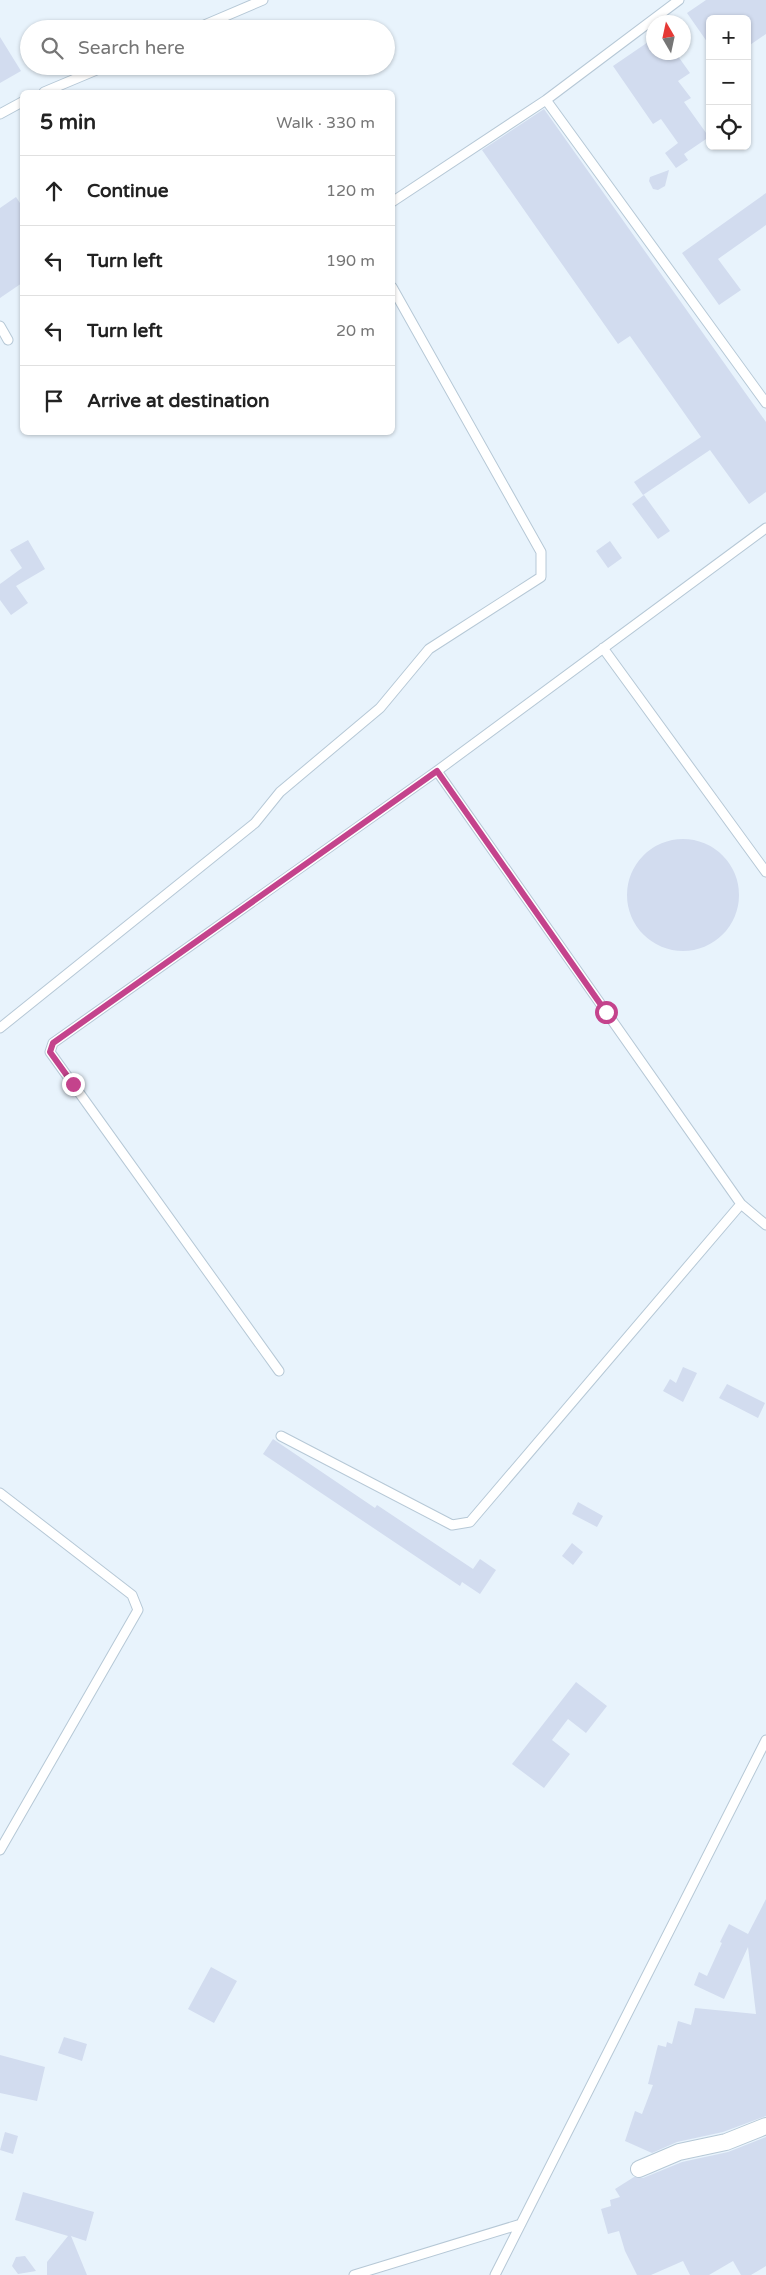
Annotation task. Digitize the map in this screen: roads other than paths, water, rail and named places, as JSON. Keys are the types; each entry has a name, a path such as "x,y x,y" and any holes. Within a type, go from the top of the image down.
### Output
{"street":[{"path":"639,2169 679,2152 726,2142 766,2126"}],"lane":[{"path":"216,20 263,0"},
{"path":"395,200 546,100 678,0"},
{"path":"49,90 85,75"},
{"path":"546,100 766,403"},
{"path":"0,114 20,103"},
{"path":"0,1028 255,823 280,792 380,708 429,649 541,577 541,552 395,292"},
{"path":"0,326 8,340"},
{"path":"278,1372 50,1052 53,1043 437,771 766,528"},
{"path":"604,648 766,872"},
{"path":"437,771 741,1204 766,1225"},
{"path":"281,1436 452,1525 470,1522 741,1204"},
{"path":"0,1493 132,1595 138,1610 0,1850"},
{"path":"495,2275 766,1740"},
{"path":"354,2275 521,2224"}]}
